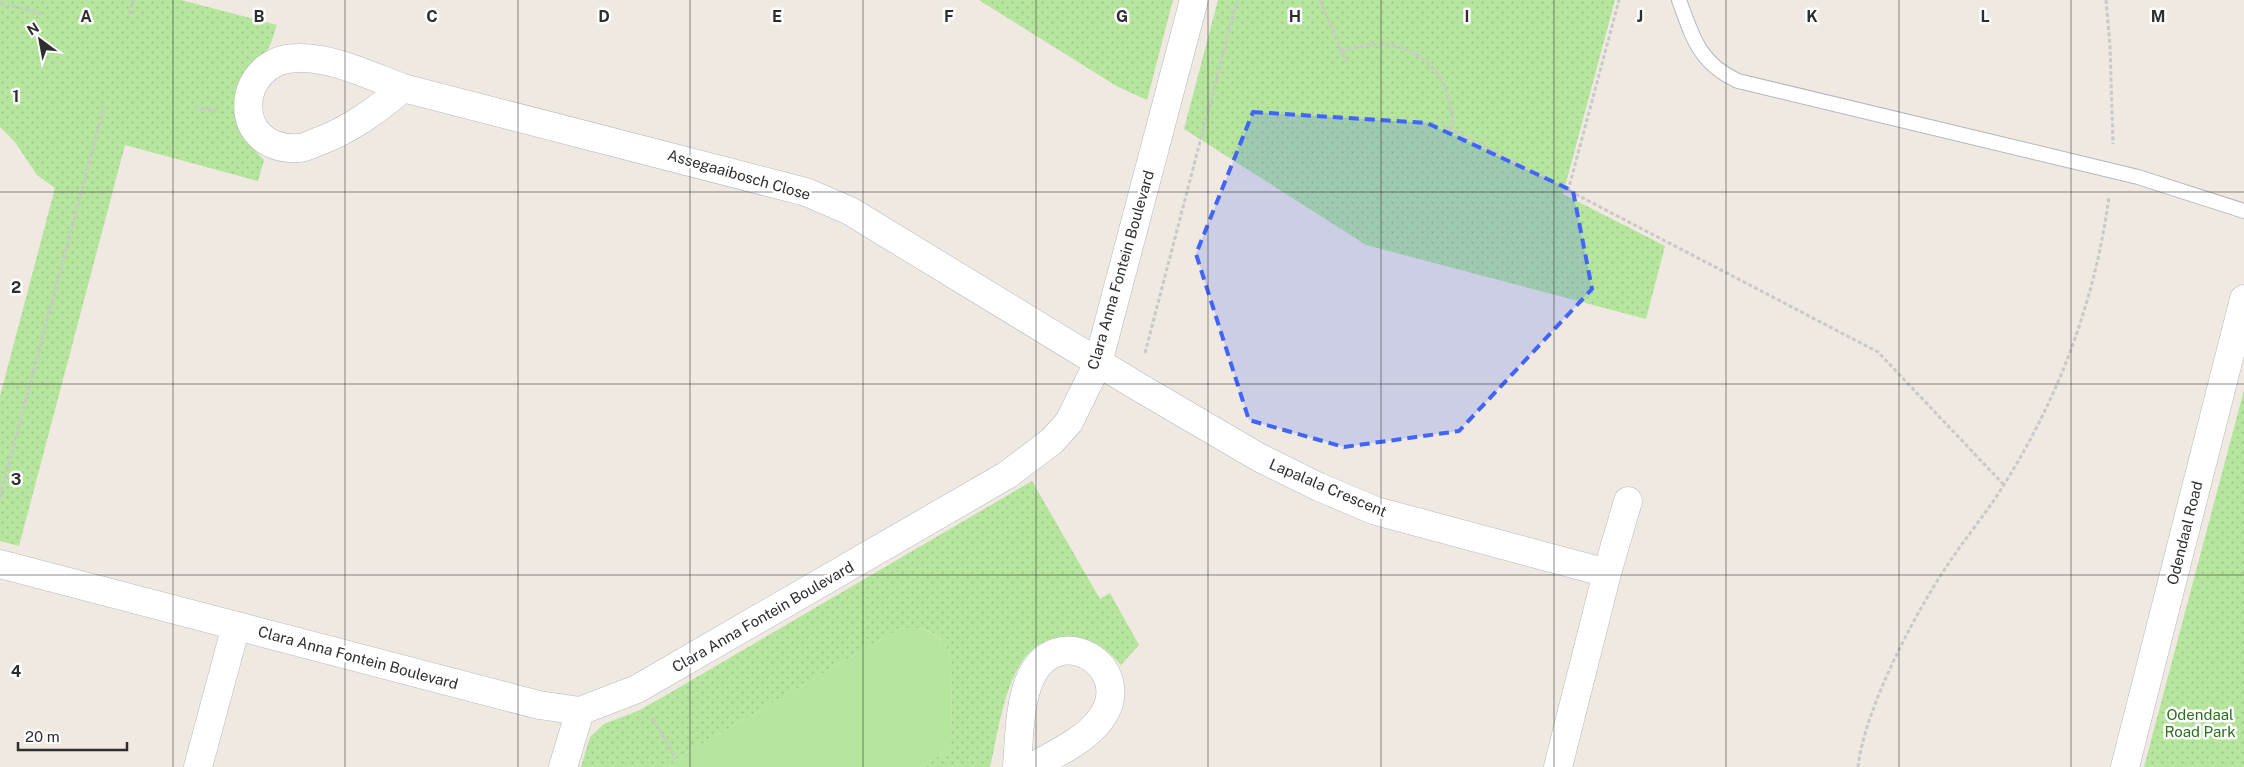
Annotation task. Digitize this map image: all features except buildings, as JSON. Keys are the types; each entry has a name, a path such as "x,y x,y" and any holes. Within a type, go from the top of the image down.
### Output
{"street":[{"name":"Clara Anna Fontein Boulevard","path":"0,564 496,695 580,711 614,700 637,689 1014,471 1052,441 1069,422 1098,363 1194,0"},
{"name":"Assegaaibosch Close","path":"403,88 374,113 334,136 300,148 278,146 266,140 254,130 248,118 249,93 264,71 275,63 296,58 313,59 348,68 403,88 806,192 850,211 1098,363"},
{"name":"Odendaal Road","path":"2125,767 2244,299"},
{"name":"Lapalala Crescent","path":"1098,363 1260,458 1376,511 1607,573"},
{"path":"1558,767 1607,573 1628,502"},
{"path":"198,767 236,626"},
{"path":"1017,767 1022,708 1028,685 1034,672 1043,660 1059,652 1077,650 1089,655 1098,661 1106,674 1111,689 1108,705 1101,719 1086,733 1032,767"},
{"path":"562,767 580,711"}],"lane":[{"path":"1679,0 1695,43 1703,56 1712,66 1738,81 2113,171 2244,212"}],"path":[{"path":"129,14 133,0"},
{"path":"1136,386 1237,0"},
{"path":"1320,0 1346,62"},
{"path":"1568,191 1619,0"},
{"path":"1858,767 1870,718 1906,639 1954,556 2004,485 2040,422 2076,340 2093,286 2105,232 2113,171 2113,111 2106,0"},
{"path":"0,3 43,14"},
{"path":"1342,52 1359,45 1378,43 1397,46 1414,53 1429,63 1441,77 1449,94 1453,112 1452,130"},
{"path":"0,497 104,106"},
{"path":"1443,125 1878,352 2004,485"},
{"path":"637,689 676,759"}],"highlighted area":[{"path":"1253,112 1427,123 1573,191 1592,289 1459,431 1344,447 1249,420 1196,254"}],"green space":[{"path":"0,0 181,0 277,25 272,41 265,53 245,72 237,96 238,119 242,130 255,151 264,160 258,181 125,145 19,546 0,541 0,396 55,188 37,175 15,142 0,127"},
{"path":"979,0 1173,0 1147,100 1118,87"},
{"path":"1218,0 1615,0 1563,194 1665,246 1646,319 1366,245 1184,129"},
{"name":"Odendaal Road Park","path":"2244,390 2244,767 2144,767"},
{"path":"1032,481 1100,599 1110,593 1139,645 1121,665 1104,649 1085,640 1069,638 1048,641 1032,650 1020,666 1010,685 1003,706 990,767 920,767 951,749 952,662 945,645 939,638 926,630 908,628 899,629 676,759 669,767 581,767 590,737 604,724 640,710"},
{"path":"912,627 927,631 943,642 952,662 951,749 920,767 669,767 676,759 899,629"}]}
